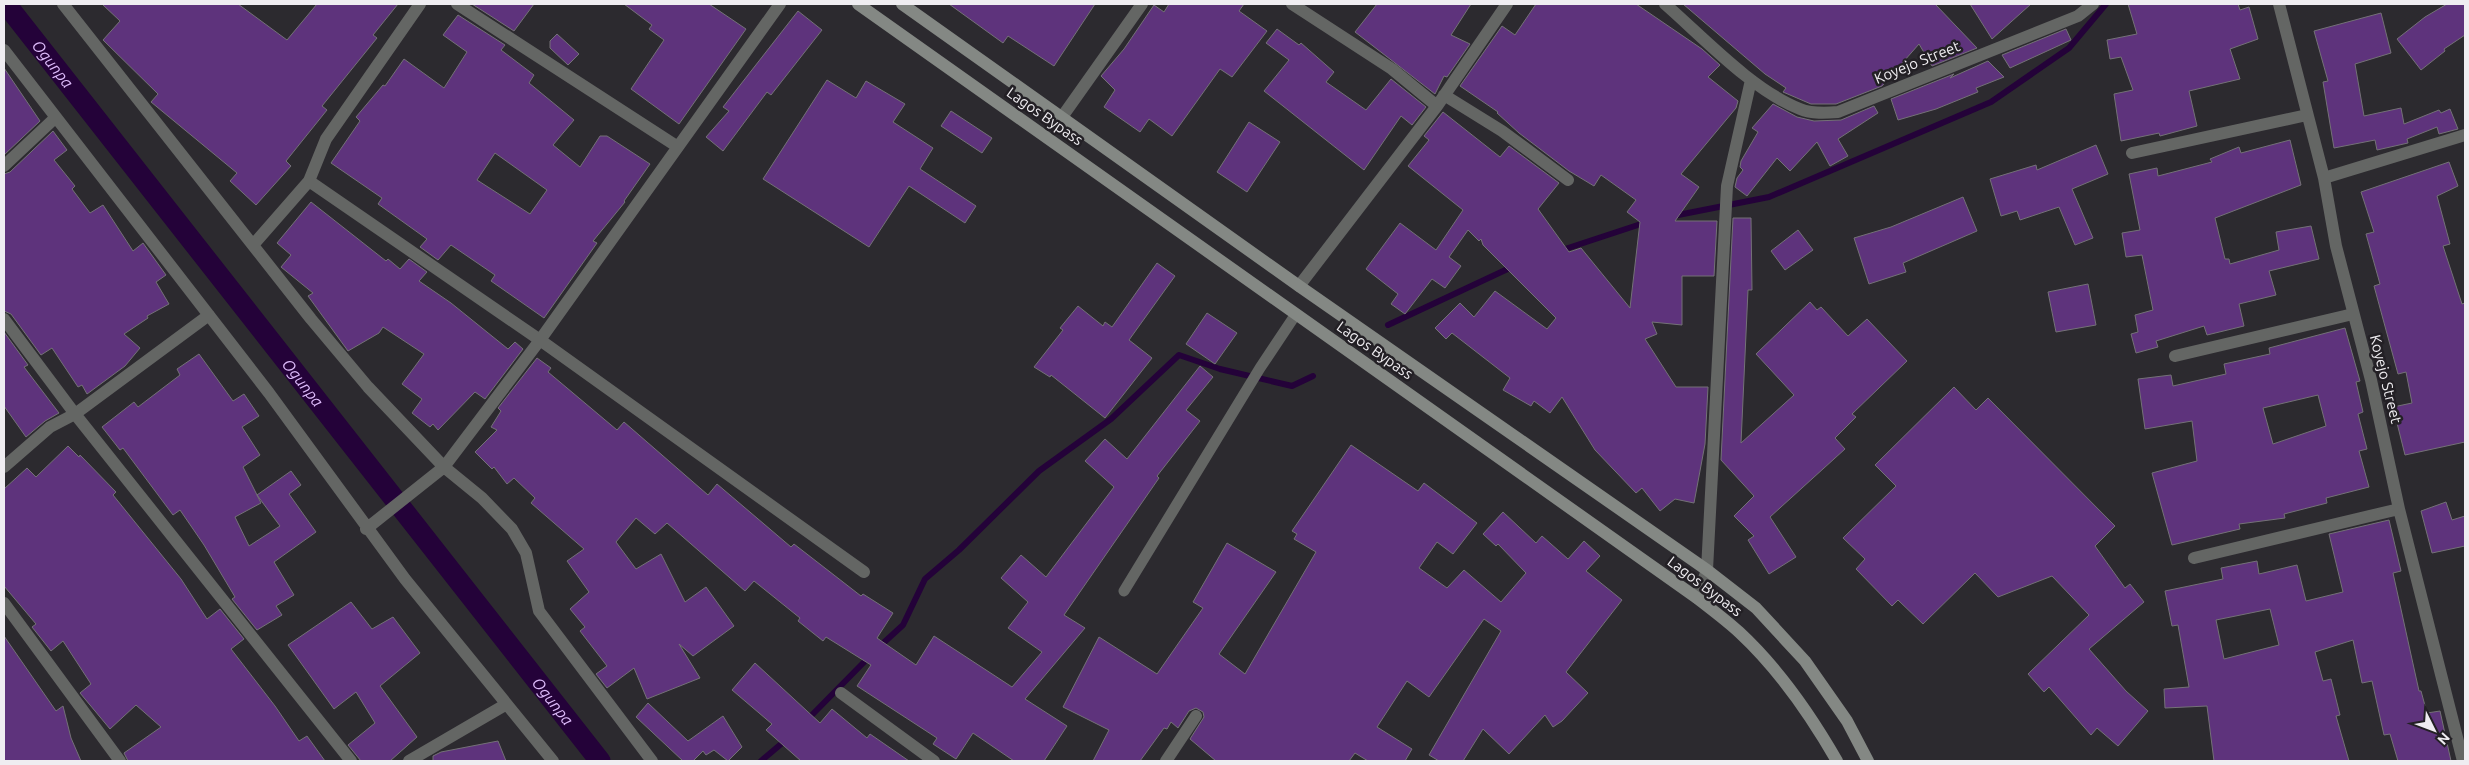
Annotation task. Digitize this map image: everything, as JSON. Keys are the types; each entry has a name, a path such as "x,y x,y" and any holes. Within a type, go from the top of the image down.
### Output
{"main road":[{"name":"Lagos Bypass","path":"858,4 1697,598 1739,632 1780,676 1815,724 1837,761"},
{"name":"Lagos Bypass","path":"902,4 1299,286 1707,570 1756,608 1805,661 1847,721 1868,761"}],"street":[{"path":"63,4 253,245 439,471 482,498 512,528 526,554 539,611 652,761"},
{"path":"253,245 309,181 326,139 420,4"},
{"path":"457,4 678,147"},
{"path":"366,528 378,521 439,471 540,340 780,4"},
{"path":"1062,117 1142,4"},
{"path":"1292,4 1441,100 1502,130 1568,180"},
{"path":"1299,286 1441,100 1507,4"},
{"name":"Koyejo Street","path":"1665,4 1751,80 1801,109 1818,113 1838,112 2078,16 2093,4"},
{"name":"Koyejo Street","path":"2279,4 2324,178 2336,246 2371,380 2399,509 2463,761"},
{"path":"4,50 209,315 366,528 552,761"},
{"path":"1697,598 1707,570 1727,186 1751,80"},
{"path":"2132,153 2307,115"},
{"path":"4,166 56,118"},
{"path":"2324,178 2465,135"},
{"path":"309,181 540,340 864,572"},
{"path":"2175,356 2353,314"},
{"path":"4,467 50,426 76,414 209,315"},
{"path":"4,319 76,414 352,761"},
{"path":"2194,558 2399,509"},
{"path":"4,603 120,761"},
{"path":"841,693 934,761"},
{"path":"409,761 506,705"},
{"path":"1166,761 1196,716"}],"lane":[{"path":"1124,591 1260,368 1296,314"}],"building":[{"path":"102,4 238,4 287,40 317,4 398,4 373,35 377,38 322,106 327,110 286,161 291,166 256,205 230,181 237,173 151,102 158,94 103,40 120,21"},
{"path":"472,4 534,4 514,31"},
{"path":"624,4 709,4 746,29 679,124 631,89 664,40 649,29 652,25"},
{"path":"949,4 1095,4 1054,66 1008,36 1003,43"},
{"path":"1169,4 1244,4 1239,11 1267,31 1232,77 1220,69 1172,136 1149,119 1140,132 1104,107 1115,90 1101,76 1124,49 1154,5 1164,12"},
{"path":"1377,4 1471,4 1451,35 1470,44 1447,77 1444,76 1435,94 1355,32"},
{"path":"1536,4 1636,4 1702,49 1720,65 1708,77 1738,101 1736,108 1681,174 1699,187 1675,221 1717,221 1714,276 1682,276 1682,325 1652,322 1657,334 1645,339 1676,387 1708,387 1705,444 1694,503 1675,499 1660,511 1642,488 1636,493 1595,450 1562,397 1550,413 1534,401 1531,406 1503,390 1510,378 1452,333 1446,339 1435,328 1460,303 1474,317 1495,291 1547,329 1556,318 1483,245 1481,239 1479,241 1468,230 1449,257 1461,266 1445,288 1432,279 1405,314 1391,304 1398,294 1366,269 1400,223 1436,250 1463,210 1408,166 1429,140 1424,136 1443,112 1500,157 1509,146 1559,183 1538,209 1569,252 1581,248 1630,308 1640,222 1627,212 1636,200 1601,175 1594,186 1569,171 1519,133 1498,112 1460,86 1502,26 1515,35"},
{"path":"1683,4 1935,4 1977,48 1932,66 1919,44 1882,86 1836,104 1811,104 1783,92 1786,88 1765,74"},
{"path":"1970,4 2031,4 1992,39"},
{"path":"2128,4 2238,4 2240,10 2249,7 2258,39 2230,49 2240,79 2189,91 2197,126 2160,136 2159,133 2121,141 2114,94 2133,90 2121,57 2110,59 2107,40 2137,34"},
{"path":"2447,4 2465,4 2465,35 2444,49 2445,51 2421,70 2397,39 2425,17"},
{"path":"798,11 822,30 771,95 767,92 723,151 706,137 729,111 723,107"},
{"path":"2381,13 2391,53 2355,64 2364,116 2401,108 2404,124 2439,110 2441,113 2450,109 2458,129 2439,134 2437,127 2407,139 2408,143 2377,150 2375,140 2334,148 2323,82 2328,81 2314,31"},
{"path":"458,15 505,45 501,50 534,75 529,83 574,120 553,145 580,167 600,136 607,136 650,164 625,202 593,241 597,243 544,318 491,281 495,275 451,245 438,260 420,247 427,239 378,204 382,198 331,163 360,121 356,117 383,85 385,86 404,59 444,88 467,52 443,35","holes":["495,153 547,190 530,214 477,180"]},
{"path":"1277,29 1299,45 1301,43 1334,72 1326,82 1366,110 1391,79 1426,107 1412,125 1401,116 1364,170 1264,91 1289,60 1266,43"},
{"path":"2066,29 2071,40 2010,68 2002,55"},
{"path":"557,34 579,54 568,65 550,48 550,41"},
{"path":"1988,61 2004,77 1976,88 1978,92 1936,109 1898,120 1891,99 1954,74 1950,78"},
{"path":"4,68 40,121 4,155"},
{"path":"827,80 856,98 866,81 905,104 893,122 933,148 920,169 976,206 965,223 909,186 869,247 763,179"},
{"path":"1773,104 1797,117 1814,121 1841,120 1874,106 1878,113 1838,139 1848,156 1830,166 1817,142 1790,171 1777,158 1747,196 1735,187 1737,178 1743,170 1740,167 1741,161 1758,132 1752,128"},
{"path":"951,111 992,138 982,153 941,126"},
{"path":"1249,122 1280,142 1247,192 1217,172"},
{"path":"53,131 67,150 54,160 75,186 72,189 90,213 103,205 133,251 143,243 166,275 156,282 169,304 147,316 148,318 124,334 140,348 125,366 87,394 82,385 78,387 52,348 41,355 11,314 4,311 4,174 10,172"},
{"path":"2290,140 2301,185 2215,218 2225,259 2229,259 2230,264 2279,250 2276,232 2311,226 2319,259 2269,271 2276,295 2239,304 2244,326 2207,335 2204,326 2156,341 2158,347 2136,353 2131,334 2138,332 2135,315 2153,310 2142,255 2126,257 2122,233 2140,230 2129,174 2157,168 2158,176 2212,162 2210,159 2239,147 2241,153"},
{"path":"2096,145 2108,174 2072,189 2093,238 2075,245 2059,207 2020,220 2017,211 2001,216 1990,179 2036,165 2037,170"},
{"path":"2449,162 2458,186 2437,196 2450,244 2443,246 2462,304 2465,303 2465,442 2405,455 2393,407 2412,403 2406,372 2398,374 2374,286 2380,284 2366,234 2374,232 2361,192"},
{"path":"1963,197 1977,231 1903,263 1906,272 1869,284 1854,238 1891,227"},
{"path":"311,202 386,261 388,259 400,269 409,259 427,272 419,281 451,303 508,349 515,342 523,349 485,399 475,392 438,430 433,424 430,427 412,413 422,399 402,384 424,354 383,327 379,333 348,351 308,296 313,293 281,267 291,255 277,243"},
{"path":"1733,218 1751,218 1752,290 1748,290 1741,443 1794,395 1756,354 1810,302 1817,310 1821,307 1848,336 1867,319 1907,361 1852,414 1856,417 1835,438 1845,449 1770,517 1796,557 1769,574 1748,540 1754,536 1734,516 1754,496 1721,460"},
{"path":"1798,230 1813,250 1785,270 1771,251"},
{"path":"1157,263 1175,276 1129,340 1152,358 1105,418 1051,375 1050,377 1034,367 1063,330 1060,328 1078,306 1103,326 1105,322 1112,327"},
{"path":"2088,284 2096,325 2056,332 2048,292"},
{"path":"1207,313 1237,333 1215,364 1186,344"},
{"path":"2345,328 2360,381 2356,382 2363,412 2358,414 2367,449 2359,451 2369,487 2326,498 2327,503 2284,514 2285,518 2239,524 2240,529 2172,545 2152,473 2197,461 2192,421 2145,429 2138,379 2171,375 2173,386 2226,374 2224,364 2270,354 2269,348","holes":["2318,395 2326,426 2273,444 2263,408"]},
{"path":"4,332 28,365 24,367 59,413 45,421 26,437 4,406"},
{"path":"199,354 233,401 244,394 259,416 242,427 260,455 243,467 257,495 291,471 301,485 289,494 316,532 274,562 294,595 276,606 282,615 257,630 232,599 235,597 204,545 180,510 173,515 123,448 120,450 102,427 134,402 138,407 180,375 177,369","holes":["257,495 280,526 249,546 235,517 261,503"]},
{"path":"537,358 551,368 548,372 617,430 624,422 708,495 717,484 791,547 794,544 861,596 863,594 893,613 877,638 916,665 934,636 1012,687 1042,652 1008,628 1028,602 1001,578 1021,555 1046,577 1114,487 1085,461 1105,439 1127,459 1200,366 1213,377 1186,410 1200,421 1157,476 1159,478 1064,615 1085,628 1025,699 1067,726 1044,761 1014,761 973,733 956,759 933,744 937,738 857,686 871,665 826,637 823,641 798,621 800,618 754,581 745,591 667,523 655,534 636,518 616,542 636,569 661,554 685,602 706,587 734,626 693,656 679,644 700,678 647,699 634,668 607,688 596,674 607,666 580,631 585,627 570,609 589,592 567,561 584,549 531,503 535,498 514,478 507,484 494,467 492,469 475,452 497,430 491,427 501,411 498,408"},
{"path":"1954,387 1976,410 1988,398 2115,526 2095,546 2125,588 2130,584 2144,602 2089,649 2126,691 2148,711 2118,746 2097,728 2091,735 2049,687 2044,692 2028,674 2089,615 2052,576 1998,597 1975,573 1923,624 1898,600 1892,606 1856,569 1865,559 1843,538 1896,486 1875,465"},
{"path":"1351,445 1418,491 1424,483 1477,523 1453,554 1437,542 1419,568 1447,588 1464,570 1501,602 1526,573 1498,544 1496,546 1483,534 1503,512 1536,543 1542,536 1568,559 1584,541 1600,556 1586,571 1622,600 1566,672 1588,693 1562,721 1553,727 1545,715 1509,754 1483,729 1463,761 1439,761 1429,755 1501,631 1484,619 1429,697 1407,681 1377,727 1412,749 1405,761 1368,761 1355,753 1349,761 1216,761 1190,739 1204,717 1203,712 1196,708 1189,711 1178,728 1171,722 1167,729 1164,728 1140,761 1093,761 1109,730 1063,707 1099,637 1157,674 1203,608 1193,602 1227,543 1276,572 1219,654 1245,674 1316,552 1294,539 1297,534 1292,531"},
{"path":"68,446 79,457 80,455 116,492 113,495 181,579 207,619 220,609 244,639 231,649 275,706 299,741 307,736 325,761 128,761 124,753 161,727 136,705 110,729 80,693 91,684 63,641 51,651 32,627 36,624 4,586 4,489 27,468 36,477"},
{"path":"2446,502 2452,520 2465,516 2465,546 2432,553 2421,511"},
{"path":"2389,520 2401,571 2393,573 2419,691 2421,691 2427,713 2440,711 2451,761 2398,761 2390,734 2384,735 2372,681 2362,683 2353,640 2315,652 2323,681 2331,679 2340,715 2336,716 2349,761 2214,761 2207,706 2165,708 2164,689 2189,687 2178,625 2172,626 2165,591 2223,579 2221,568 2257,561 2259,574 2297,565 2306,601 2343,592 2329,534","holes":["2270,609 2279,645 2224,659 2216,620"]},
{"path":"351,602 372,629 393,617 420,653 380,686 417,737 390,761 361,761 348,745 375,723 356,692 334,709 288,645"},
{"path":"4,636 56,711 63,706 71,738 81,761 4,761"},
{"path":"755,663 820,723 832,709 867,738 870,734 909,761 801,761 766,730 772,724 732,690"},
{"path":"648,703 688,741 723,716 742,747 728,761 714,750 706,755 703,751 693,761 683,761 636,717"},
{"path":"498,741 506,761 433,761 433,756 441,752"}],"waterway":[{"name":"Ogunpa","path":"6,4 600,761"},
{"path":"1673,216 1769,197 1991,102 2069,48 2106,4"},
{"path":"1559,251 1647,222"},
{"path":"1388,325 1514,266"},
{"path":"879,647 903,625 925,579 959,550 1039,471 1111,419 1179,355 1220,369 1292,386 1313,376"},
{"path":"807,720 870,656"},
{"path":"761,761 787,739"}]}
